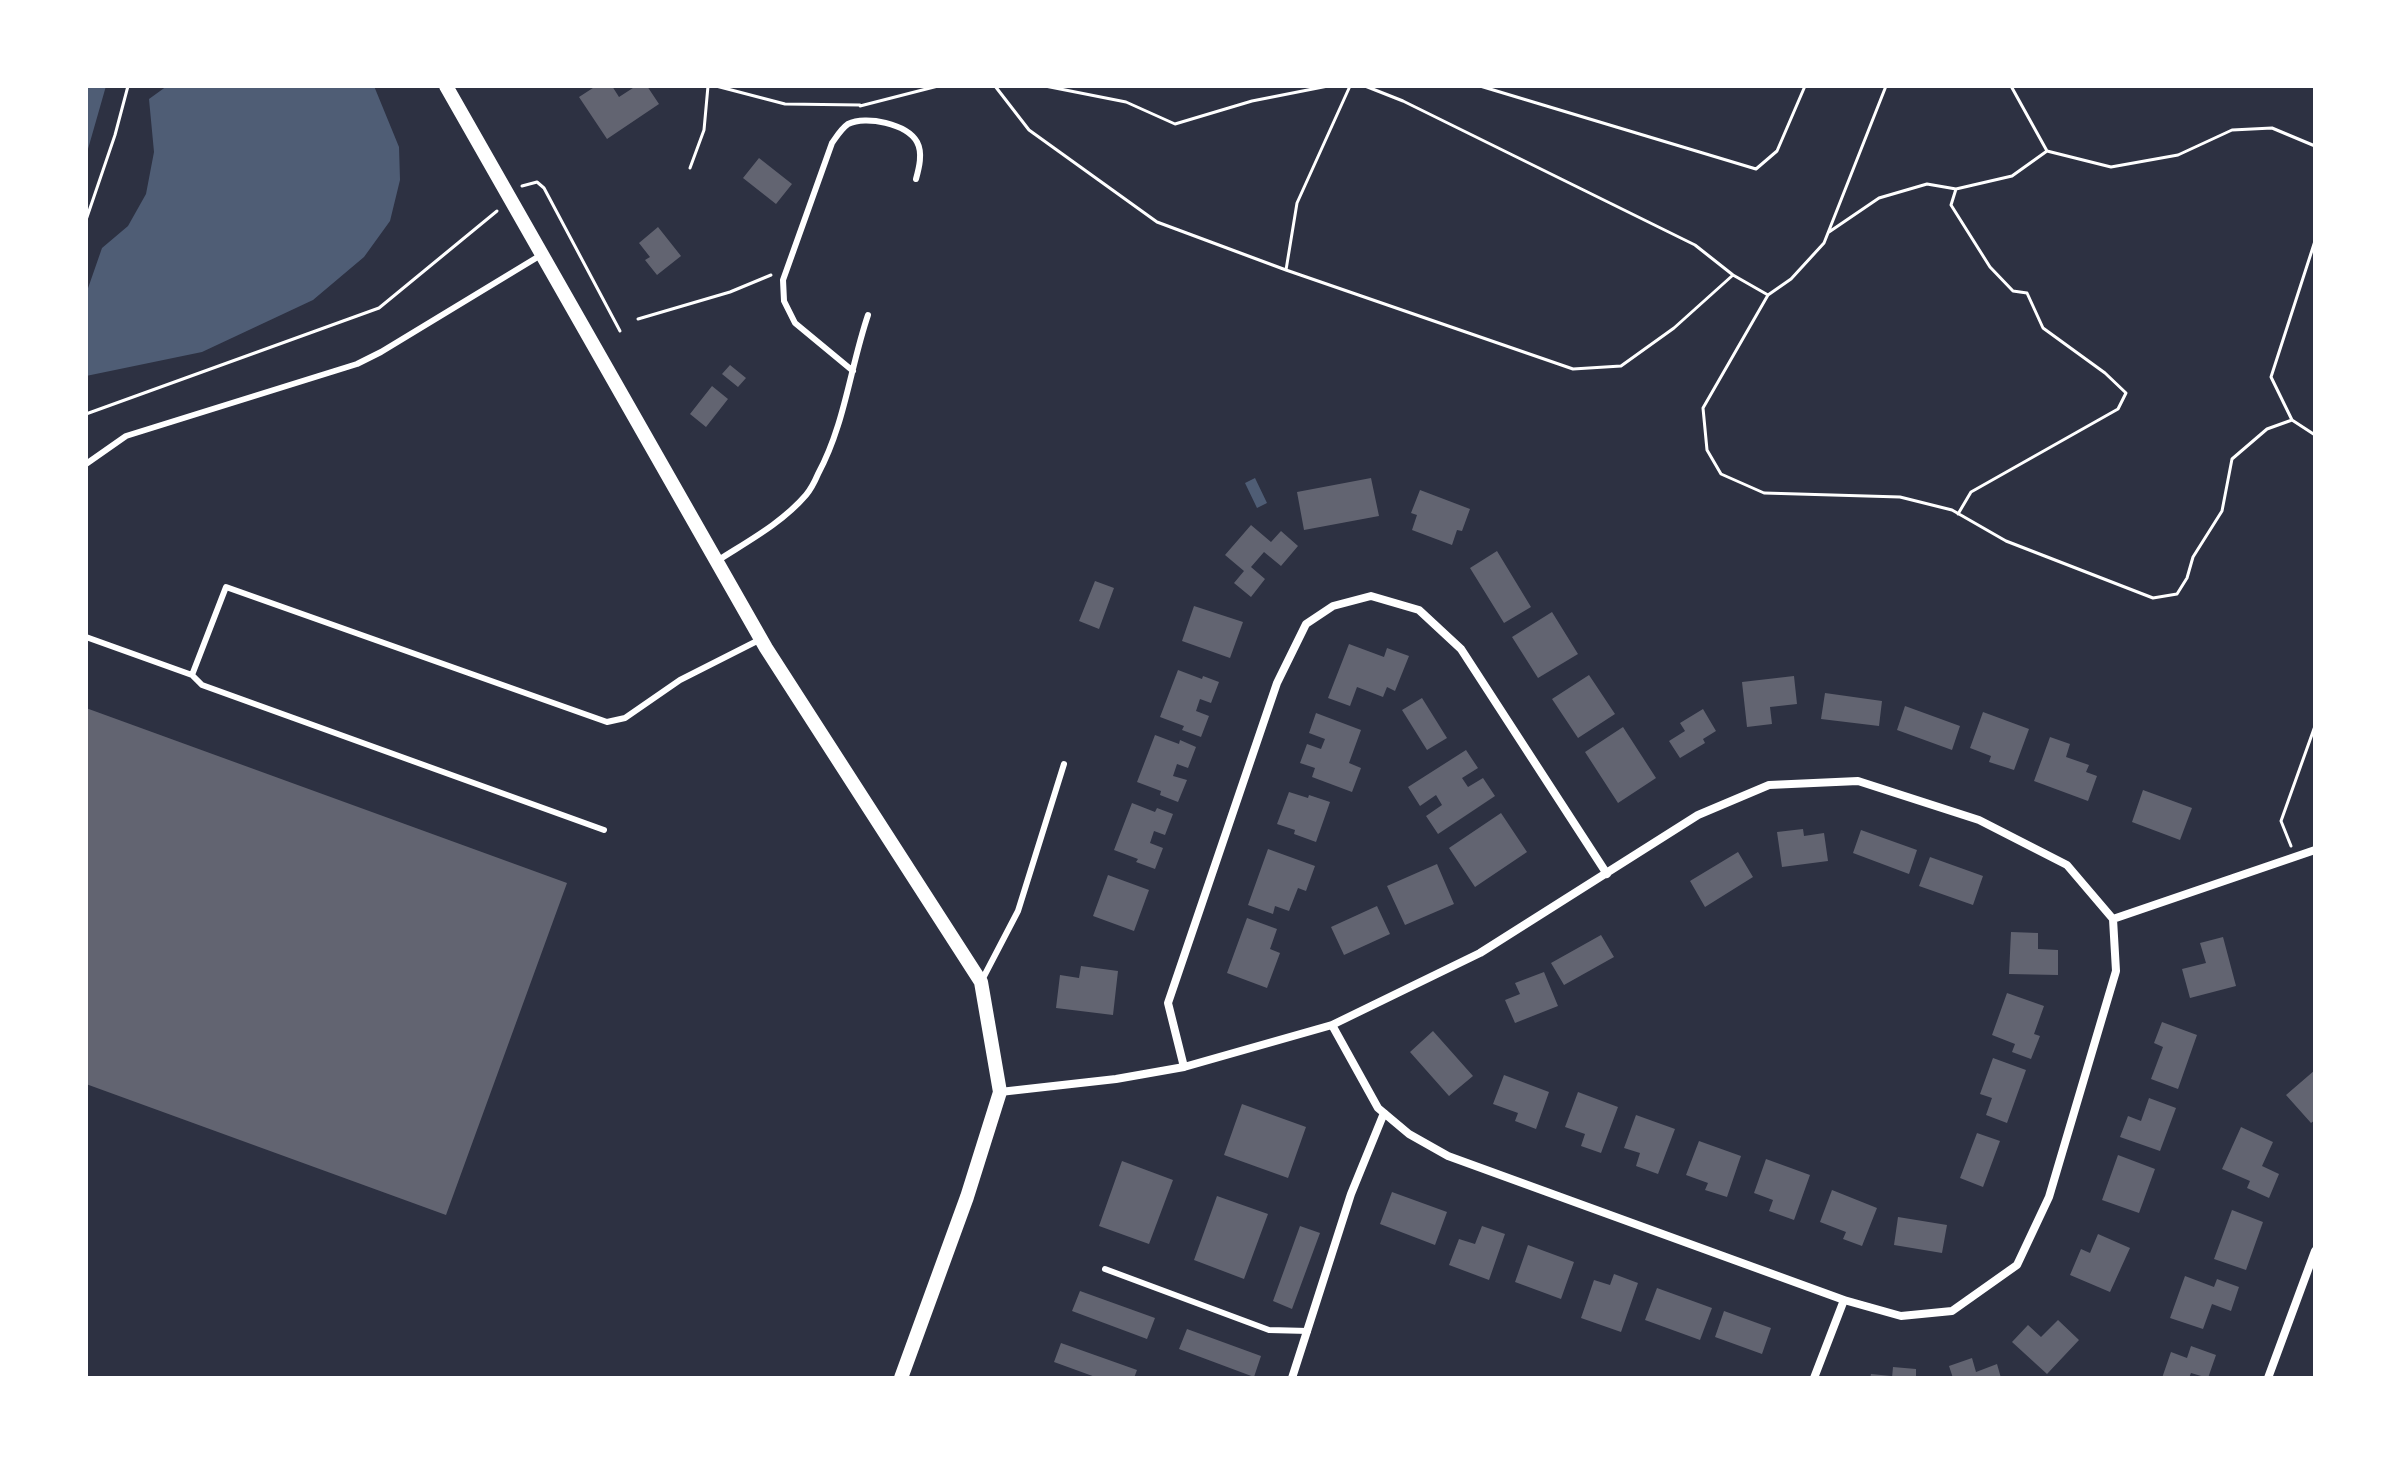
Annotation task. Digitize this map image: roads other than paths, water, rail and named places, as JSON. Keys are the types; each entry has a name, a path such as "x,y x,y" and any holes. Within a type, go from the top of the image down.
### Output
{"street":[{"path":"446,86 761,639 981,982 1000,1092 967,1197 901,1378"},
{"path":"1184,1067 1168,1003 1277,683 1306,624 1333,606 1371,596 1419,610 1461,649 1607,874"},
{"path":"1000,1092 1116,1079 1184,1067 1332,1025 1480,953 1698,815 1769,785 1858,781 1979,820 2067,865 2113,919 2116,971 2049,1197 2017,1265 1952,1311 1901,1316 1844,1300 1448,1156 1409,1134 1378,1108 1332,1025"},
{"path":"2113,919 2315,850"},
{"path":"1292,1378 1351,1194 1384,1113"},
{"path":"2268,1378 2315,1251"},
{"path":"1814,1378 1844,1300"}],"lane":[{"path":"853,371 795,323 784,301 783,280 787,266 832,143 840,131 851,123 866,120 905,131 917,143 920,160 916,179"},
{"path":"86,464 126,436 357,364 542,255"},
{"path":"717,561 786,515 809,492 829,454 844,410 859,340 868,315"},
{"path":"192,675 226,587 607,722 625,718 680,680 761,639"},
{"path":"86,637 192,675 202,685 604,830"},
{"path":"981,982 1018,911 1064,764"},
{"path":"1105,1269 1269,1330 1308,1331"}],"water":[{"path":"86,86 106,86 86,156"},
{"path":"167,86 374,86 399,147 400,180 390,221 364,257 313,300 202,352 86,376 86,294 102,248 128,226 146,194 154,152 149,99"},
{"path":"1255,478 1267,503 1257,508 1245,483"}]}
